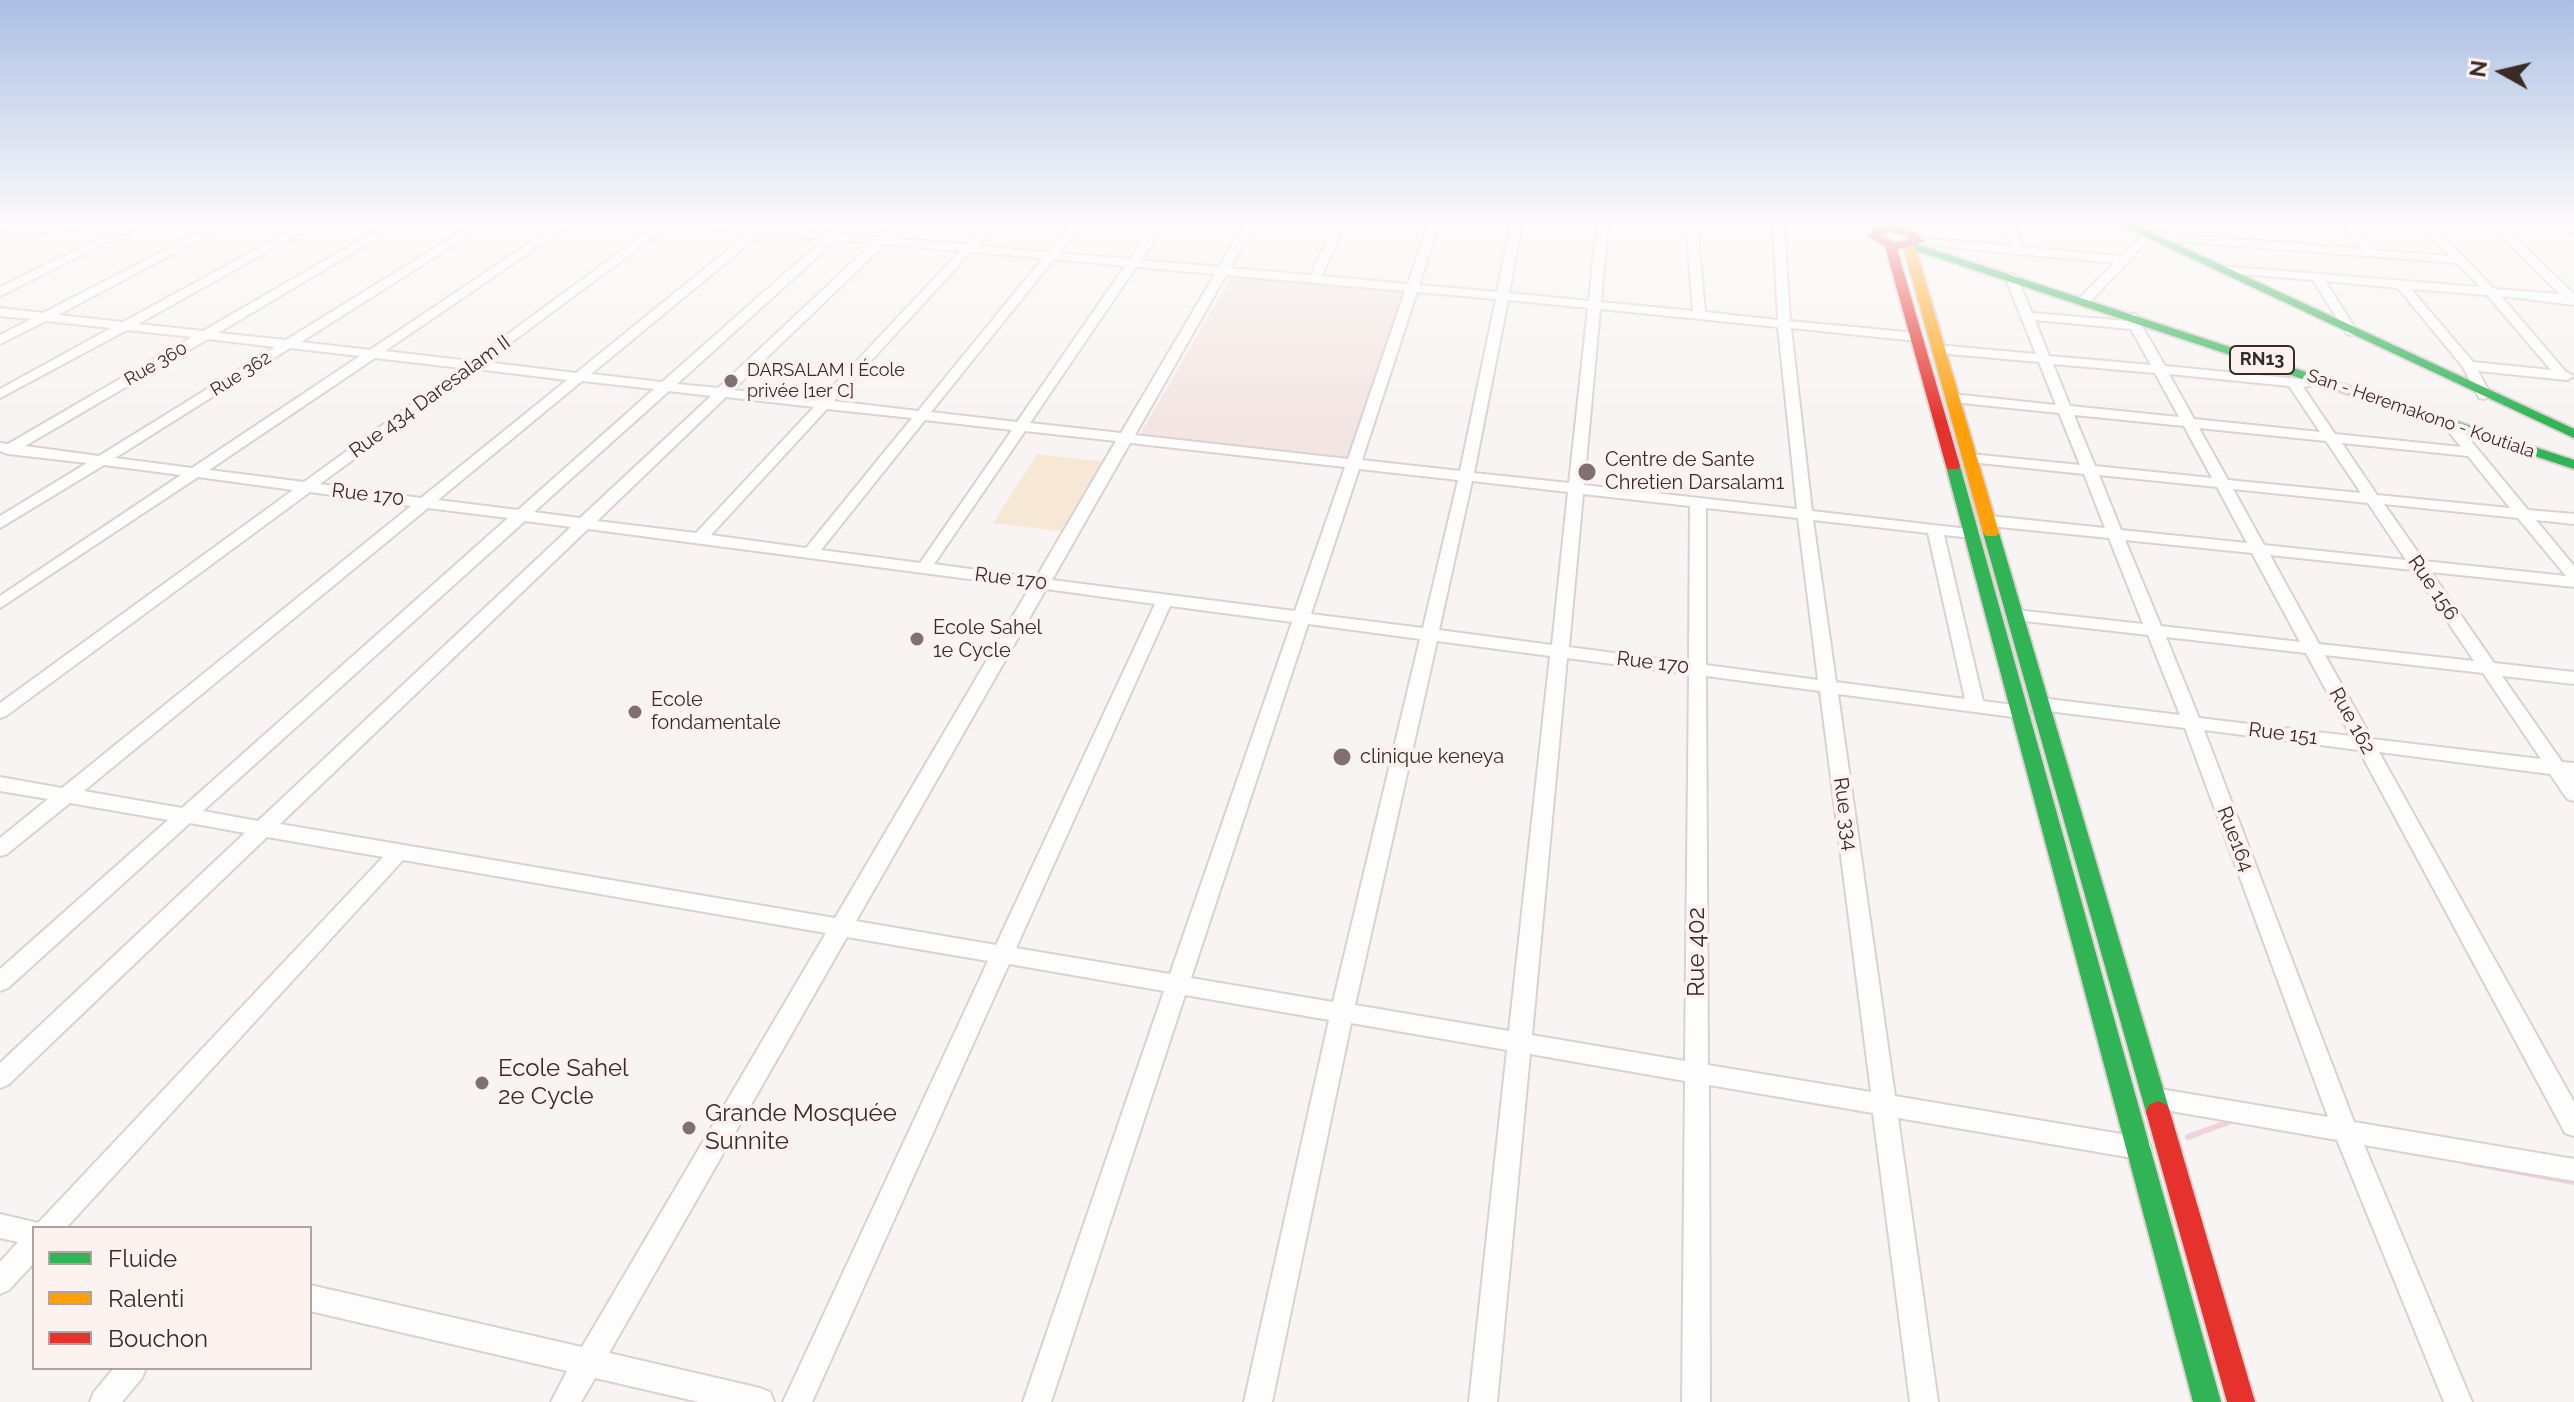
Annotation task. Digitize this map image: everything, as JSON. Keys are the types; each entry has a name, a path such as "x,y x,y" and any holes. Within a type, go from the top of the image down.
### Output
{"main road":[{"path":"1904,289 2207,1402"},
{"path":"1913,289 1937,349 1990,521 2241,1402"},
{"name":"San - Heremakono - Koutiala","path":"2049,289 2134,321 2574,465"},
{"path":"2263,289 2484,395 2574,434"}],"street":[{"path":"0,340 98,289"},
{"path":"0,394 193,289"},
{"name":"Rue 360","path":"3,450 283,289"},
{"name":"Rue 362","path":"0,523 377,289"},
{"path":"0,603 469,289"},
{"name":"Rue 434 Daresalam II","path":"0,712 576,289"},
{"path":"0,849 686,289"},
{"path":"0,982 774,289"},
{"path":"0,1078 832,289"},
{"path":"699,539 931,289"},
{"path":"810,553 1025,289"},
{"path":"924,568 1114,289"},
{"path":"565,1402 1212,289"},
{"path":"1037,1402 1413,289"},
{"path":"1429,289 1916,337"},
{"path":"1258,1402 1342,1013 1466,477 1503,289"},
{"path":"1483,1402 1597,289"},
{"path":"1697,289 1699,314"},
{"name":"Rue 334","path":"1782,289 1805,515 1924,1402"},
{"name":"Rue164","path":"2016,289 2192,723 2345,1129 2458,1402"},
{"path":"2084,301 2095,289"},
{"path":"2324,289 2351,331"},
{"path":"2406,289 2469,366 2484,395"},
{"path":"2452,289 2573,299"},
{"path":"2489,289 2568,376"},
{"path":"0,312 1972,533"},
{"path":"2027,316 2134,321"},
{"name":"Rue 162","path":"2134,321 2574,1125"},
{"path":"1937,349 2340,386"},
{"path":"2469,366 2568,376"},
{"name":"Rue 156","path":"2293,382 2488,668 2565,769 2574,794"},
{"path":"1952,398 2472,452"},
{"path":"2448,422 2574,576"},
{"name":"Rue 170","path":"3,450 2021,712"},
{"path":"1970,458 2574,519"},
{"name":"Rue 402","path":"1696,1402 1698,503"},
{"path":"1990,521 2574,582"},
{"path":"1935,529 1975,705"},
{"path":"797,1402 1165,599"},
{"path":"2016,615 2574,678"},
{"name":"Rue 151","path":"2040,704 2565,769"},
{"path":"0,784 2139,1148"},
{"path":"51,1226 399,852"},
{"path":"2154,1098 2574,1170"},
{"path":"0,1226 32,1234"},
{"path":"0,1281 32,1246"},
{"path":"312,1298 760,1402"},
{"path":"104,1402 130,1370"}],"shaded area":[{"path":"1224,289 1409,290 1349,460 1139,436"},
{"path":"1037,454 1105,462 1065,532 993,523"}],"waterway":[{"path":"2188,1137 2231,1121"},
{"path":"2466,1162 2574,1182"}],"traffic: fast":[{"path":"2043,289 2574,465"},
{"path":"2264,289 2574,434"},
{"path":"1953,466 2207,1402"},
{"path":"1991,533 2158,1112"}],"traffic: slow":[{"path":"1921,289 1991,533"}],"traffic: jam":[{"path":"1903,289 1953,466"},
{"path":"2158,1112 2241,1402"}],"place":[{"name":"DARSALAM I École privée [1er C]","path":"731,381"},
{"name":"Centre de Sante Chretien Darsalam1","path":"1587,472"},
{"name":"Ecole Sahel 1e Cycle","path":"917,639"},
{"name":"Ecole fondamentale","path":"635,712"},
{"name":"clinique keneya","path":"1342,757"},
{"name":"Ecole Sahel 2e Cycle","path":"482,1083"},
{"name":"Grande Mosquée Sunnite","path":"689,1128"}]}
